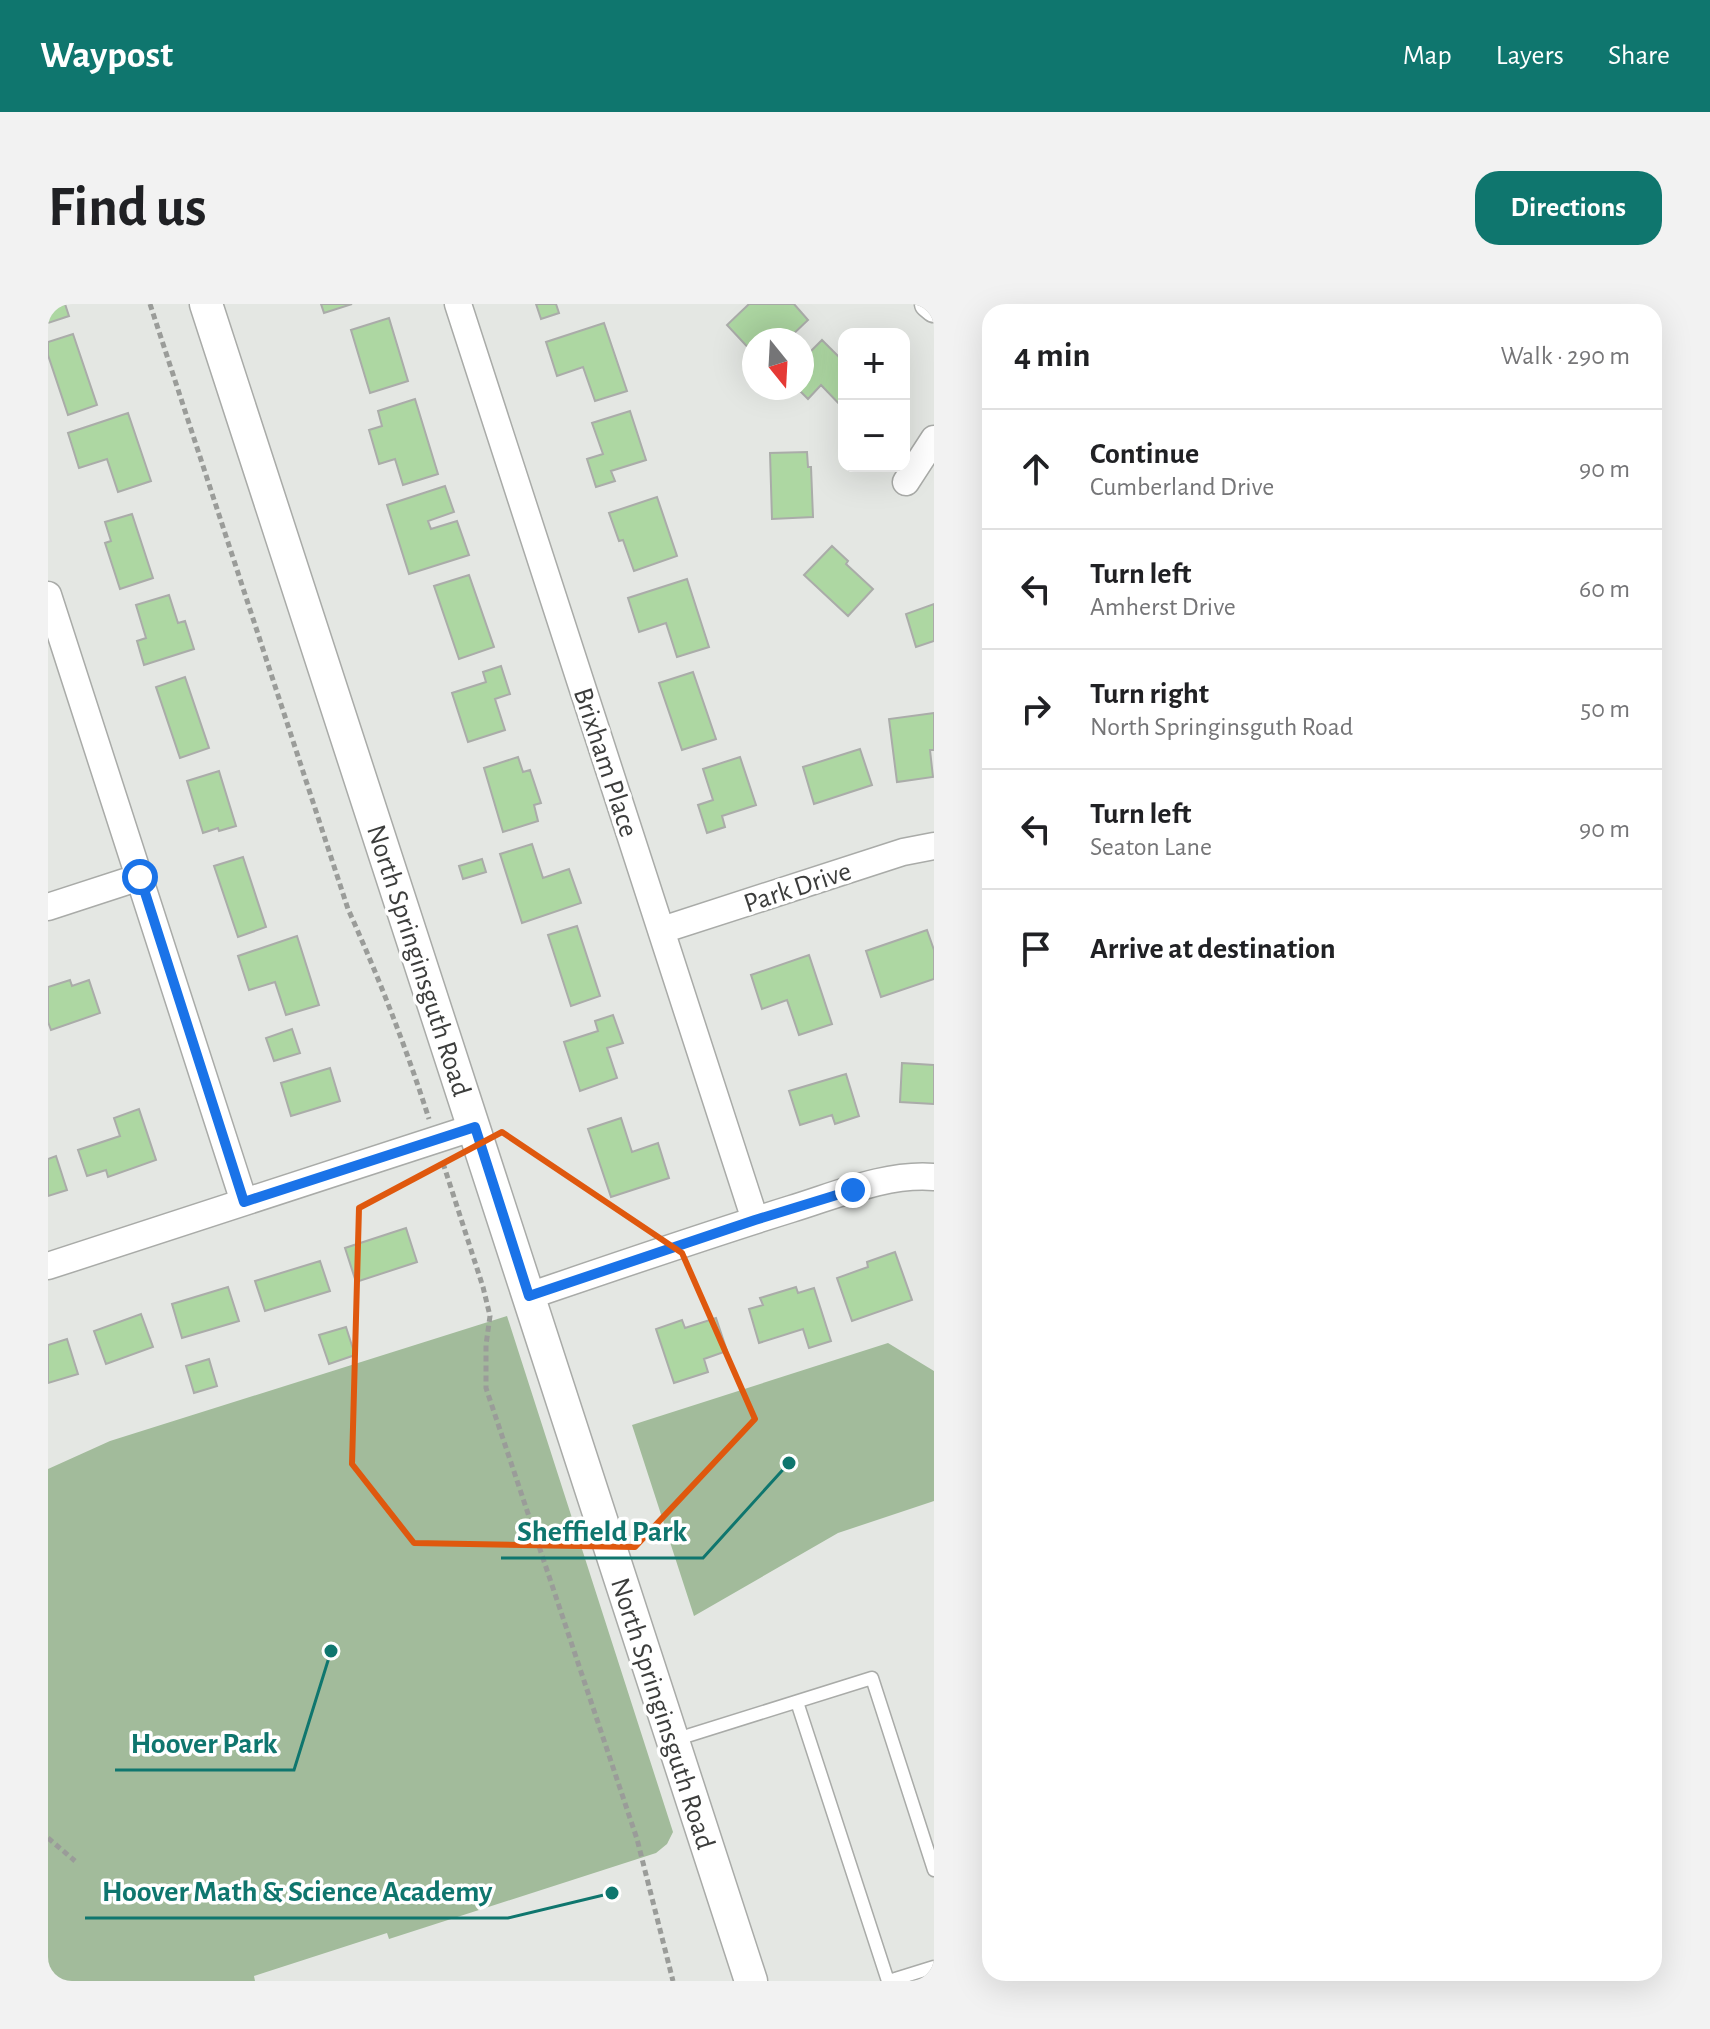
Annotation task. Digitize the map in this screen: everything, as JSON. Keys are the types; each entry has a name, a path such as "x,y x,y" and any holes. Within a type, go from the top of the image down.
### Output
{"street":[{"name":"North Springinsguth Road","path":"206,304 751,1981"},
{"name":"Brixham Place","path":"458,304 755,1220"},
{"path":"928,304 934,309"},
{"path":"906,482 934,439"},
{"path":"48,595 244,1202"},
{"name":"Park Drive","path":"662,930 903,852 934,846"},
{"path":"48,907 140,877"},
{"path":"48,1266 475,1127"},
{"path":"529,1296 755,1220 891,1179 934,1177"}],"lane":[{"path":"673,1740 872,1678 934,1870"},
{"path":"797,1702 888,1981 934,1967"}],"path":[{"path":"48,1838 75,1861"}],"highlighted area":[{"path":"502,1132 682,1253 755,1419 635,1547 414,1543 352,1464 359,1208"}],"green space":[{"path":"507,1316 673,1832 667,1844 656,1853 389,1939 387,1933 254,1976 255,1981 48,1981 48,1469 110,1441"},
{"path":"888,1343 934,1371 934,1501 838,1533 694,1616 632,1425"}],"building":[{"path":"48,304 65,304 69,316 48,323"},
{"path":"321,304 352,304 324,313"},
{"path":"536,304 556,304 559,313 541,319"},
{"path":"749,304 794,304 808,320 800,328 742,328 742,341 727,325"},
{"path":"389,318 408,381 370,393 351,330"},
{"path":"604,323 627,391 595,401 583,367 557,376 546,342"},
{"path":"73,334 97,405 68,415 48,355 48,342"},
{"path":"822,340 838,356 838,403 821,385 814,393 814,348"},
{"path":"415,399 438,474 403,485 395,459 379,464 369,430 382,426 378,411"},
{"path":"630,411 646,460 611,471 615,481 596,487 587,459 603,454 592,423"},
{"path":"128,413 151,481 118,492 107,459 79,468 68,433"},
{"path":"807,452 808,467 811,467 813,517 772,519 770,453"},
{"path":"445,486 454,512 428,521 431,529 457,521 469,555 409,574 387,505"},
{"path":"657,497 677,556 634,571 609,513"},
{"path":"132,514 153,578 120,589 105,543 111,541 105,522"},
{"path":"832,546 873,589 848,616 804,575"},
{"path":"469,575 494,647 459,659 434,586"},
{"path":"687,579 709,647 677,657 666,623 639,632 628,598"},
{"path":"169,595 178,623 185,621 194,649 144,665 137,641 146,638 136,605"},
{"path":"934,604 934,641 916,647 906,614"},
{"path":"501,666 510,694 495,699 505,730 468,742 452,693 486,682 483,672"},
{"path":"693,672 716,739 682,750 659,683"},
{"path":"185,677 209,748 180,758 156,687"},
{"path":"934,713 934,750 930,750 933,777 897,782 889,719"},
{"path":"860,749 872,785 814,804 803,767"},
{"path":"518,757 523,772 530,770 541,803 534,805 538,821 503,832 484,768"},
{"path":"740,757 756,805 722,816 725,827 707,833 698,805 713,800 703,769"},
{"path":"219,771 236,826 203,833 187,781"},
{"path":"532,844 543,878 569,869 581,903 522,923 500,854"},
{"path":"243,857 266,927 238,937 214,866"},
{"path":"482,859 486,872 463,879 459,866"},
{"path":"577,926 600,996 571,1006 548,935"},
{"path":"927,930 934,950 934,979 881,997 866,951"},
{"path":"297,936 319,1005 286,1015 275,982 249,990 238,956"},
{"path":"809,955 832,1024 799,1035 787,1000 762,1009 751,975"},
{"path":"70,980 72,986 89,980 100,1013 51,1030 48,1022 48,987"},
{"path":"613,1015 623,1043 607,1048 617,1078 580,1091 564,1042 598,1031 595,1021"},
{"path":"292,1029 300,1053 274,1061 266,1038"},
{"path":"902,1063 934,1065 934,1104 900,1102"},
{"path":"330,1068 340,1101 291,1116 281,1083"},
{"path":"846,1074 859,1116 835,1124 832,1115 800,1125 789,1091"},
{"path":"139,1109 156,1160 108,1177 106,1170 87,1176 78,1150 120,1136 114,1118"},
{"path":"621,1118 632,1152 658,1143 669,1178 611,1197 588,1129"},
{"path":"56,1156 67,1190 48,1196 48,1159"},
{"path":"406,1228 417,1262 356,1282 345,1248"},
{"path":"895,1252 912,1300 852,1321 837,1278 868,1267 867,1262"},
{"path":"320,1261 330,1291 265,1311 255,1281"},
{"path":"228,1287 239,1321 182,1338 172,1304"},
{"path":"796,1287 798,1293 814,1288 831,1341 809,1348 803,1329 759,1343 749,1309 763,1305 760,1298"},
{"path":"141,1314 153,1347 106,1364 94,1331"},
{"path":"716,1318 727,1351 704,1359 708,1372 674,1383 656,1329 682,1320 685,1328"},
{"path":"346,1327 355,1355 329,1364 319,1335"},
{"path":"67,1339 78,1374 48,1383 48,1345"},
{"path":"209,1359 217,1386 194,1393 186,1366"}],"place":[{"name":"Sheffield Park","path":"789,1463"},
{"name":"Hoover Park","path":"331,1651"},
{"name":"Hoover Math & Science Academy","path":"612,1893"}],"route":[{"path":"140,877 244,1202 475,1127 529,1296 853,1190"}]}
